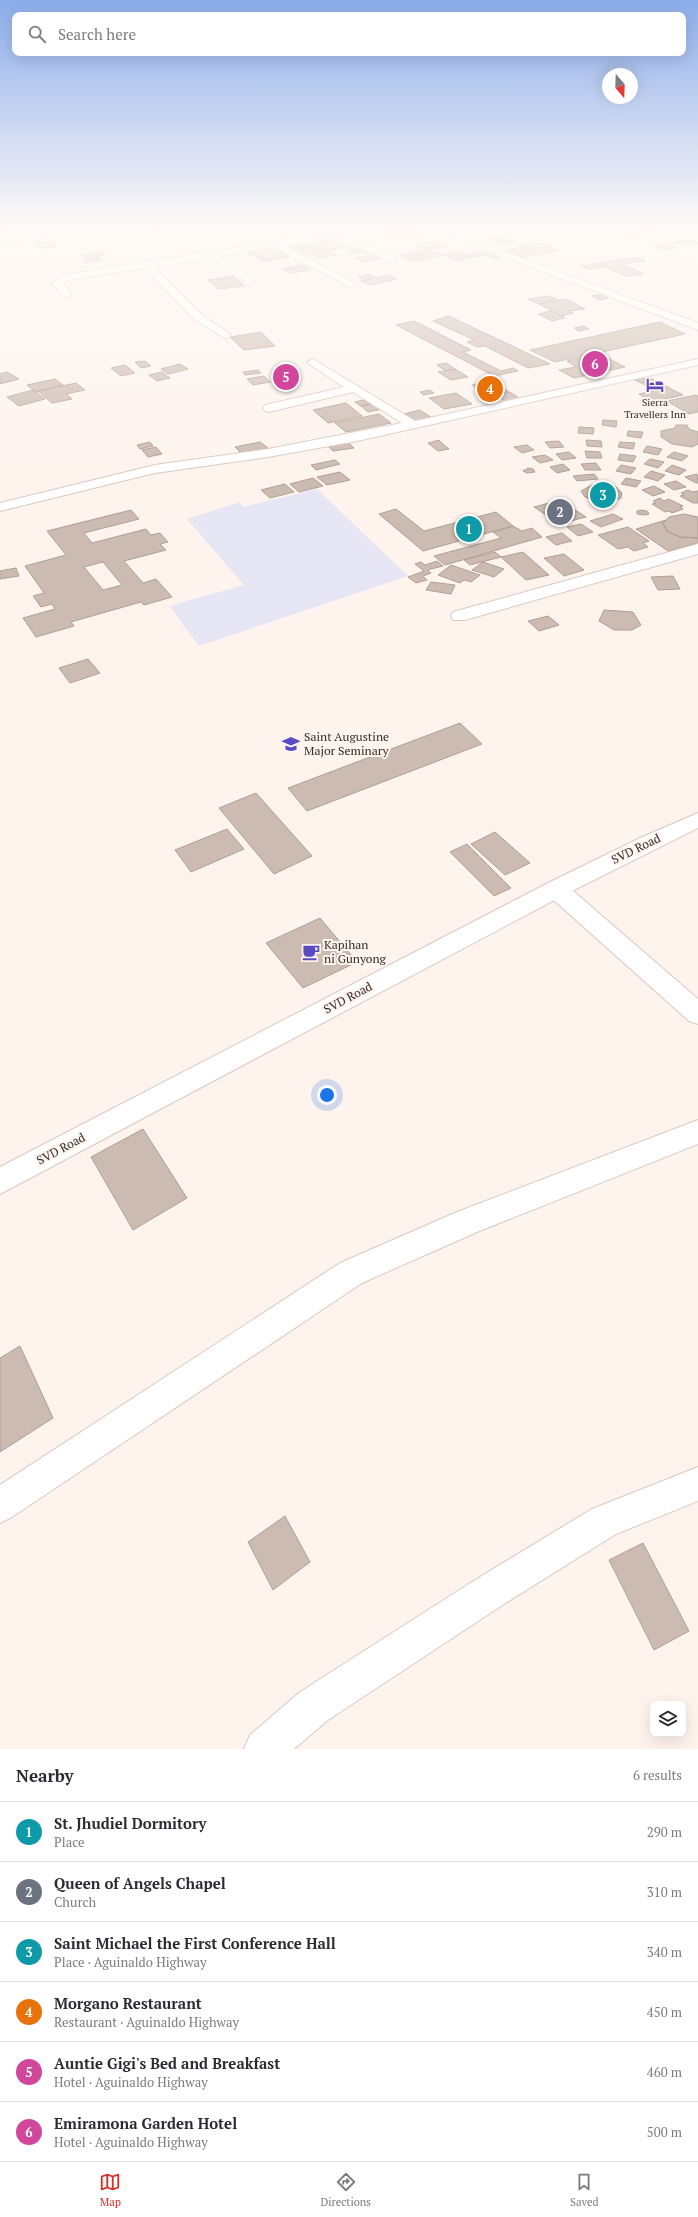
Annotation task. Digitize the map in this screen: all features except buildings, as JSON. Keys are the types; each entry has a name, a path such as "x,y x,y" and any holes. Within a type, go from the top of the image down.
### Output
{"street":[{"path":"190,309 198,317 226,336"},
{"path":"648,309 698,327"},
{"path":"313,362 413,425"},
{"path":"0,507 155,469 268,453 357,437 698,362"},
{"path":"673,367 698,376"},
{"path":"269,408 355,388"},
{"path":"459,616 698,549"},
{"name":"SVD Road","path":"0,1180 556,889 648,842 698,820"},
{"path":"556,889 698,1014"},
{"path":"0,1505 351,1273 466,1222 698,1132"},
{"path":"264,1749 314,1706 488,1593 604,1521 698,1484"}],"shaded area":[{"path":"317,489 408,576 199,646 169,606 244,585 187,519 240,502 243,507"}],"place":[{"name":"Emiramona Garden Hotel","path":"595,364"},
{"name":"Auntie Gigi's Bed and Breakfast","path":"286,377"},
{"name":"Sierra Travellers Inn","path":"655,385"},
{"name":"Morgano Restaurant","path":"490,389"},
{"name":"Saint Michael the First Conference Hall","path":"603,495"},
{"name":"Queen of Angels Chapel","path":"560,512"},
{"name":"St. Jhudiel Dormitory","path":"469,529"},
{"name":"Saint Augustine Major Seminary","path":"291,744"},
{"name":"Kapihan ni Gunyong","path":"311,952"}]}
